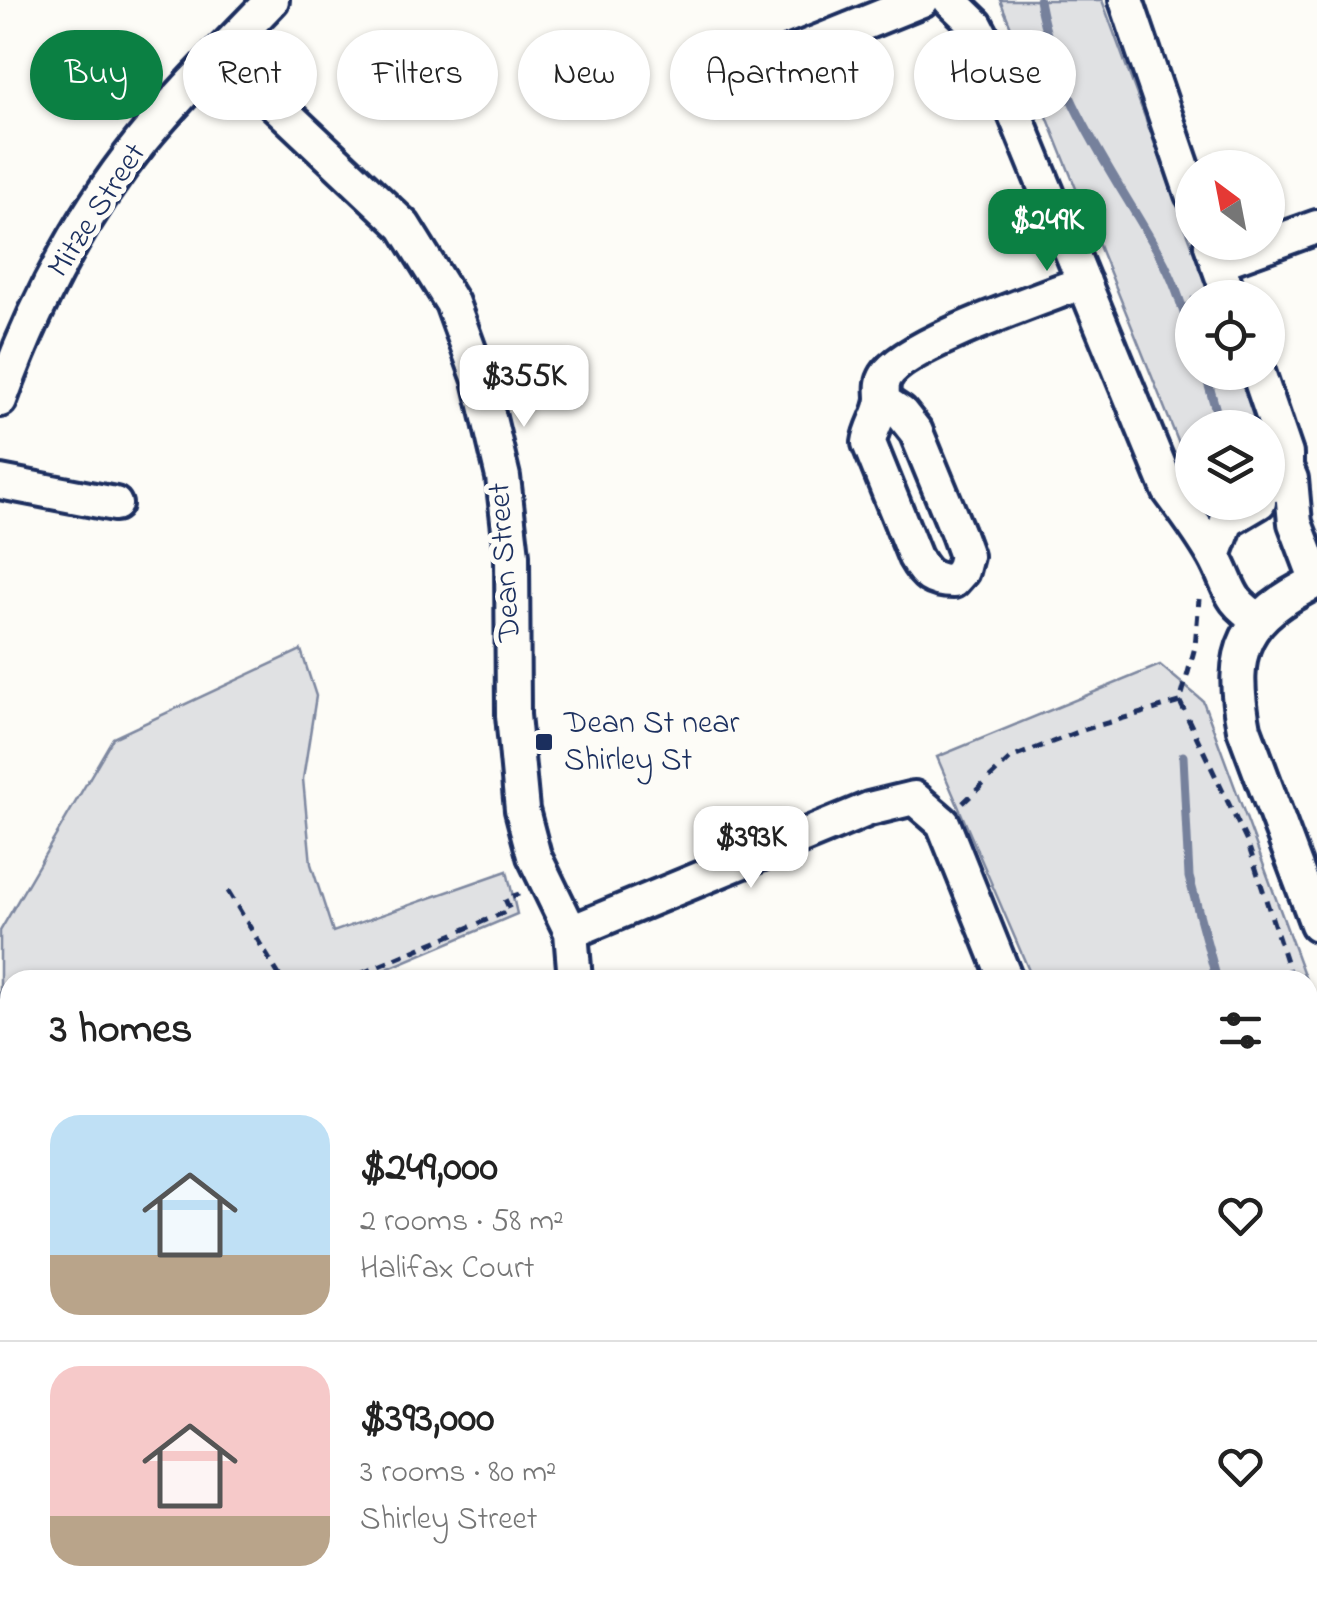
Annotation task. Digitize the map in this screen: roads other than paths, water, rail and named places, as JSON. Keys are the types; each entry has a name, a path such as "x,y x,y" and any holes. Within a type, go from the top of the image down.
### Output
{"street":[{"name":"Mitze Street","path":"243,30 272,0"},
{"path":"847,30 922,0"},
{"path":"950,0 976,25 988,46 1175,497"},
{"path":"1126,0 1177,150"},
{"name":"Mitze Street","path":"0,400 22,340 95,207 142,141 183,95"},
{"name":"Dean Street","path":"292,120 404,226 452,303 480,380 503,477 512,554 512,715 522,810 534,856 571,932 574,970"},
{"path":"1285,235 1317,227"},
{"path":"883,401 916,432 958,534 966,556 962,571 952,581 936,581 914,557 869,443 887,374 902,359 1084,282"},
{"path":"1265,390 1284,441 1295,523 1317,581 1272,605 1260,619 1244,648 1238,672 1238,698 1244,728 1317,924"},
{"path":"0,482 115,504"},
{"path":"1285,518 1295,523"},
{"path":"1192,520 1214,556 1232,598 1240,608 1260,619"},
{"path":"1214,556 1222,530 1234,520"},
{"path":"571,932 869,808 914,798 943,823 1002,970"}],"waterway":[{"path":"1039,0 1047,36 1073,103 1175,289"},
{"path":"1210,390 1216,410"},
{"path":"1183,756 1189,877 1214,970"}],"place":[{"name":"Dean St near Shirley St","path":"544,742"}]}
